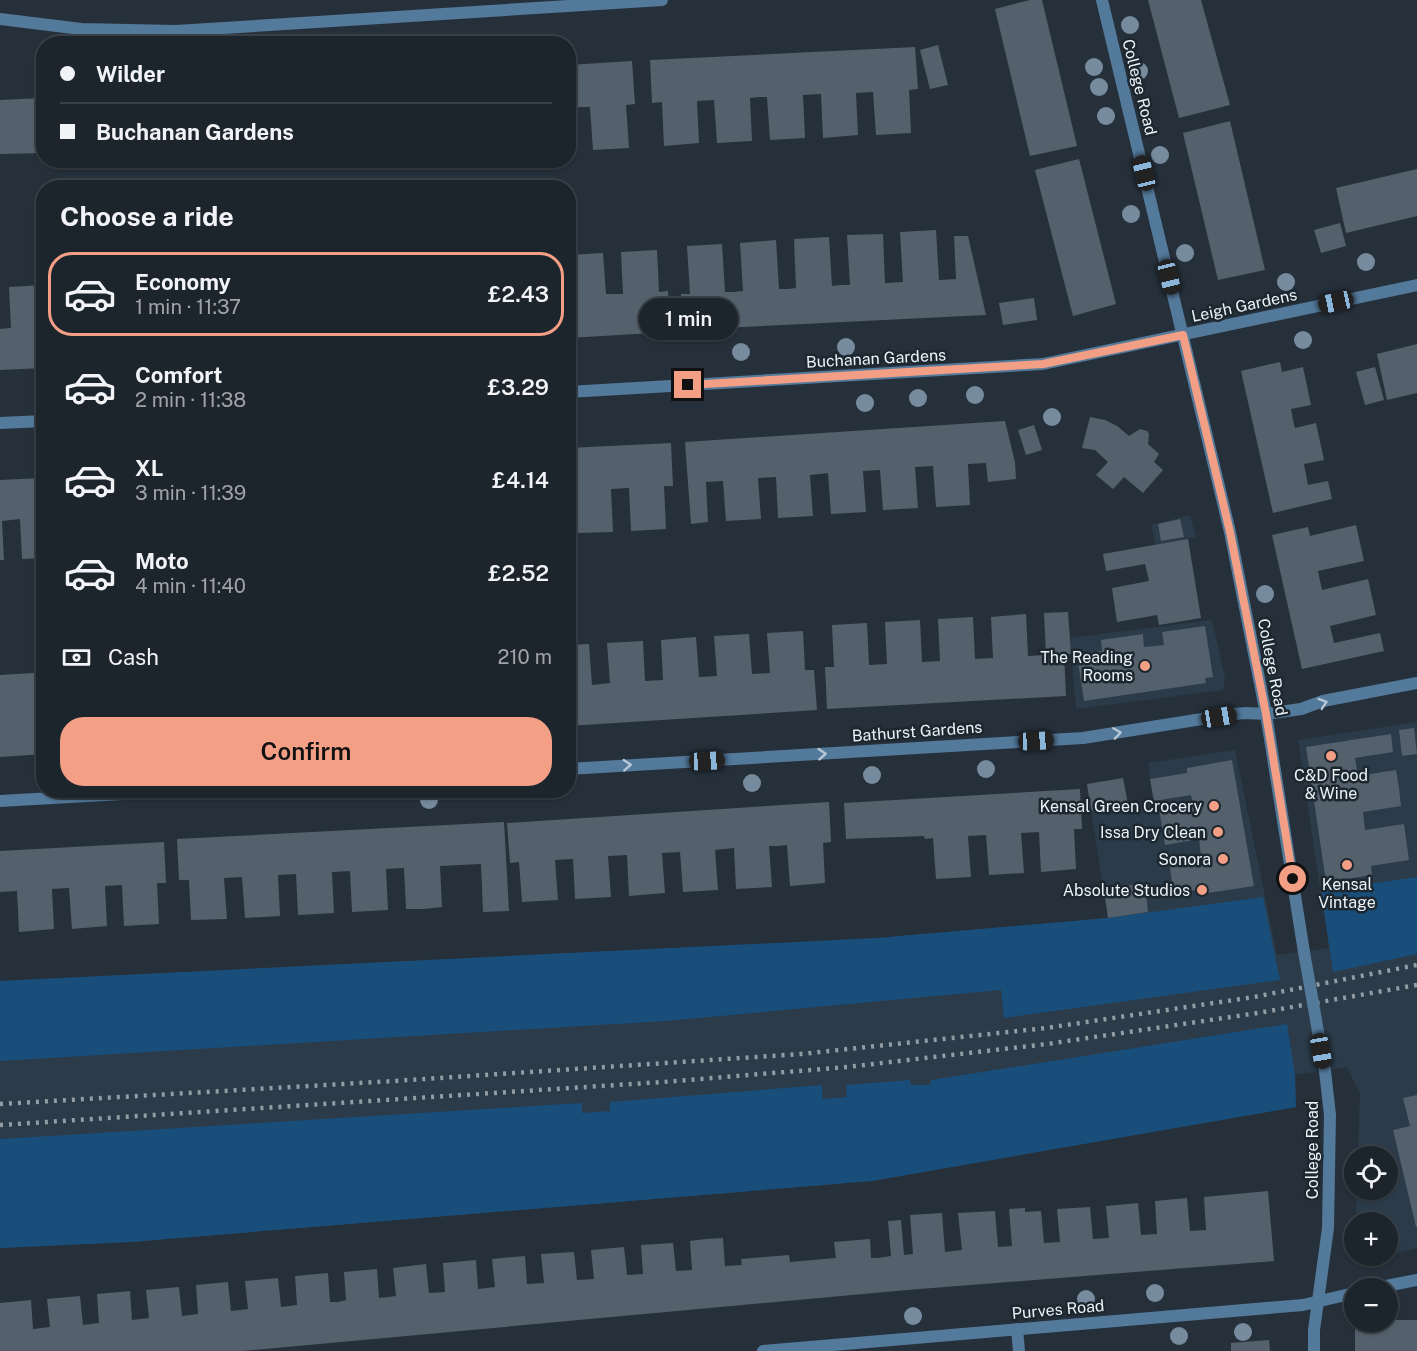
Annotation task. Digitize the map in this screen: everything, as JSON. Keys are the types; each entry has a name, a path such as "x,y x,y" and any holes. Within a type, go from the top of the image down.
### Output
{"street":[{"path":"0,19 81,29 176,31 662,0"},
{"name":"College Road","path":"1102,0 1230,532 1266,714 1325,1071 1330,1114 1328,1228 1314,1330 1314,1351"},
{"name":"Leigh Gardens","path":"1183,335 1417,285"},
{"name":"Buchanan Gardens","path":"576,392 1043,364 1183,335"},
{"path":"0,423 36,421"},
{"name":"Bathurst Gardens","path":"576,769 1083,738 1240,713 1266,714 1417,683"},
{"path":"0,801 52,798"},
{"path":"1398,1284 1417,1280"},
{"name":"Purves Road","path":"763,1351 1303,1305 1344,1295"},
{"path":"1017,1329 1019,1351"}],"shaded area":[{"path":"1190,515 1196,537 1156,545 1151,525"},
{"name":"The Reading Rooms","path":"1212,620 1225,677 1223,690 1076,709 1070,638"},
{"path":"1417,722 1417,1248 1398,1253 1398,1212 1356,1212 1357,1200 1398,1200 1398,1146 1358,1146 1360,1094 1347,1067 1295,1075 1296,1107 872,1181 131,1242 0,1248 0,981 877,938 1108,918 1091,811 1153,801 1148,763 1235,750 1277,955 1329,948 1298,740"},
{"path":"1417,877 1417,954 1333,972 1321,891"},
{"path":"1263,897 1280,980 1004,1018 1001,990 666,1021 0,1061 0,981 877,938 1108,918"},
{"path":"1287,1024 1295,1075 1296,1107 872,1181 131,1242 0,1248 0,1139 582,1103 582,1113 610,1111 610,1102 822,1085 823,1099 847,1097 846,1085 910,1080 911,1085 930,1085 931,1080"}],"building":[{"path":"1030,0 1042,0 1077,146 1030,156 995,9"},
{"path":"1148,0 1201,0 1230,105 1179,118"},
{"path":"938,45 948,85 930,89 920,50"},
{"path":"915,47 918,89 909,90 911,133 876,135 873,92 856,93 858,135 823,138 821,94 803,95 805,138 770,140 767,97 759,97 750,98 752,141 717,143 714,100 697,101 699,143 664,146 662,102 652,103 650,60"},
{"path":"632,61 635,104 626,105 629,148 593,150 590,107 576,108 576,64"},
{"path":"36,98 36,153 0,154 0,100"},
{"path":"1230,121 1265,270 1218,280 1183,133"},
{"path":"1079,159 1116,304 1073,316 1035,170"},
{"path":"1417,169 1417,216 1346,233 1336,188"},
{"path":"1340,223 1346,246 1321,253 1314,230"},
{"path":"936,230 939,280 956,279 954,236 968,236 986,315 683,330 681,294 690,294 687,246 722,244 725,292 734,292 743,291 740,243 776,240 779,289 788,289 796,288 794,239 829,237 832,286 850,285 847,235 883,234 885,283 903,282 900,232"},
{"path":"657,250 659,292 668,291 670,332 576,338 576,255 603,253 606,294 623,294 621,252"},
{"path":"36,285 36,368 0,370 0,329 11,328 9,287"},
{"path":"1034,298 1037,320 1003,325 999,303"},
{"path":"1417,344 1417,393 1387,400 1377,354"},
{"path":"1280,362 1282,372 1303,367 1311,405 1291,409 1293,420 1295,428 1316,423 1324,460 1304,464 1308,485 1328,481 1332,499 1273,513 1241,371"},
{"path":"1375,367 1384,400 1365,405 1356,372"},
{"path":"1090,417 1105,420 1129,436 1140,429 1147,431 1148,444 1159,454 1154,462 1163,470 1143,493 1124,477 1113,489 1096,475 1108,462 1095,450 1082,448"},
{"path":"1005,421 1015,462 1016,479 988,482 986,463 968,464 970,505 936,507 933,466 915,467 918,508 883,510 880,470 863,471 866,512 831,514 828,473 810,475 813,516 778,518 776,477 758,478 761,519 726,521 723,481 706,482 708,522 691,524 685,442"},
{"path":"1034,425 1042,450 1026,455 1018,430"},
{"path":"671,443 673,486 664,486 666,529 631,531 629,488 611,489 613,532 578,533 576,448"},
{"path":"36,478 36,558 22,559 20,519 2,521 4,560 0,560 0,480"},
{"path":"1180,519 1184,537 1161,541 1158,524"},
{"path":"1356,525 1364,561 1318,571 1322,590 1368,579 1376,615 1330,626 1334,643 1380,633 1384,651 1302,669 1272,535 1308,527 1310,536"},
{"path":"1188,539 1201,618 1159,625 1157,615 1117,622 1112,588 1149,581 1145,564 1106,571 1103,554"},
{"path":"1068,612 1071,654 1064,654 1066,696 827,709 825,667 834,667 832,625 867,623 869,665 887,664 885,622 920,620 922,662 940,661 938,619 973,617 975,659 993,658 991,617 1026,614 1028,656 1046,655 1044,613"},
{"name":"The Reading Rooms","path":"1205,626 1213,677 1205,678 1206,683 1084,701 1077,655 1102,651 1101,640 1143,634 1144,647 1164,645 1162,632"},
{"path":"803,631 805,670 814,670 817,710 576,725 576,645 589,644 592,685 610,683 607,643 643,641 645,681 663,680 661,640 696,637 699,677 717,676 714,636 749,634 752,674 770,673 767,633"},
{"path":"34,673 36,755 0,757 0,675"},
{"path":"1414,728 1417,754 1402,756 1399,730"},
{"path":"1391,734 1393,752 1355,758 1358,776 1396,770 1401,806 1363,812 1365,830 1404,824 1409,860 1371,866 1372,875 1326,882 1306,747"},
{"path":"1232,760 1254,886 1208,893 1207,888 1174,894 1169,862 1201,857 1199,839 1165,845 1159,809 1193,804 1191,795 1154,801 1150,779 1187,773 1187,768"},
{"path":"1123,778 1128,804 1091,811 1087,784"},
{"path":"1080,789 1082,829 1074,829 1076,869 1041,872 1039,832 1021,833 1024,873 989,875 986,835 968,836 971,877 936,879 933,838 925,839 924,836 846,839 844,803"},
{"path":"829,802 831,842 823,843 825,883 790,886 787,845 769,846 772,887 736,889 734,848 715,850 718,890 683,892 680,852 662,853 665,893 629,896 627,855 608,856 611,897 575,899 573,859 555,860 558,900 522,902 519,862 510,863 507,823"},
{"path":"504,822 509,911 483,912 481,864 440,866 442,907 424,909 406,909 404,868 386,869 388,910 352,912 350,871 332,872 334,913 298,915 296,874 278,875 280,916 245,918 242,877 224,878 227,919 191,920 189,880 179,880 177,839"},
{"path":"164,842 166,883 157,883 159,924 124,926 122,885 105,886 107,926 72,929 69,888 52,889 54,929 19,932 17,891 0,892 0,851"},
{"path":"1145,883 1148,912 1108,918 1104,889"},
{"path":"1417,1095 1417,1227 1393,1130 1410,1126 1403,1098"},
{"path":"1268,1191 1274,1261 907,1290 242,1351 0,1351 0,1303 31,1300 33,1329 50,1327 47,1299 80,1296 83,1325 99,1323 97,1294 130,1291 132,1320 149,1318 146,1290 179,1287 182,1316 198,1314 196,1285 228,1282 231,1311 248,1309 245,1281 278,1278 281,1307 297,1305 295,1276 328,1273 330,1302 338,1302 346,1300 344,1272 377,1269 379,1298 396,1296 393,1268 426,1264 429,1293 445,1292 443,1263 476,1260 478,1289 495,1287 492,1259 525,1256 527,1284 544,1283 541,1254 574,1252 577,1280 594,1279 591,1250 624,1247 627,1275 643,1274 641,1245 673,1243 676,1271 692,1270 690,1241 723,1238 725,1266 742,1265 741,1259 789,1255 790,1262 836,1258 834,1242 870,1239 871,1258 878,1258 891,1256 888,1221 901,1220 904,1255 913,1254 910,1215 942,1213 945,1252 962,1250 958,1213 995,1211 998,1247 1012,1246 1009,1209 1025,1208 1025,1212 1041,1211 1044,1243 1060,1242 1057,1209 1090,1207 1093,1239 1109,1238 1106,1206 1138,1203 1141,1235 1157,1234 1155,1201 1187,1198 1190,1231 1206,1230 1204,1197"},
{"path":"1398,1320 1417,1320 1417,1351 1355,1351 1355,1332 1398,1332"},
{"path":"1269,1340 1270,1351 1231,1351 1231,1343"}],"railway":[{"path":"0,1104 801,1054 1046,1028 1254,997 1417,965"},
{"path":"0,1125 663,1082 847,1067 1047,1044 1258,1013 1417,985"}],"place":[{"name":"The Reading Rooms","path":"1145,666"},
{"name":"C&D Food & Wine","path":"1331,756"},
{"name":"Kensal Green Crocery","path":"1214,806"},
{"name":"Issa Dry Clean","path":"1218,832"},
{"name":"Sonora","path":"1223,859"},
{"name":"Kensal Vintage","path":"1347,865"},
{"name":"Absolute Studios","path":"1202,890"}],"route":[{"path":"688,385 1043,364 1183,335 1230,532 1266,714 1293,879"}]}
